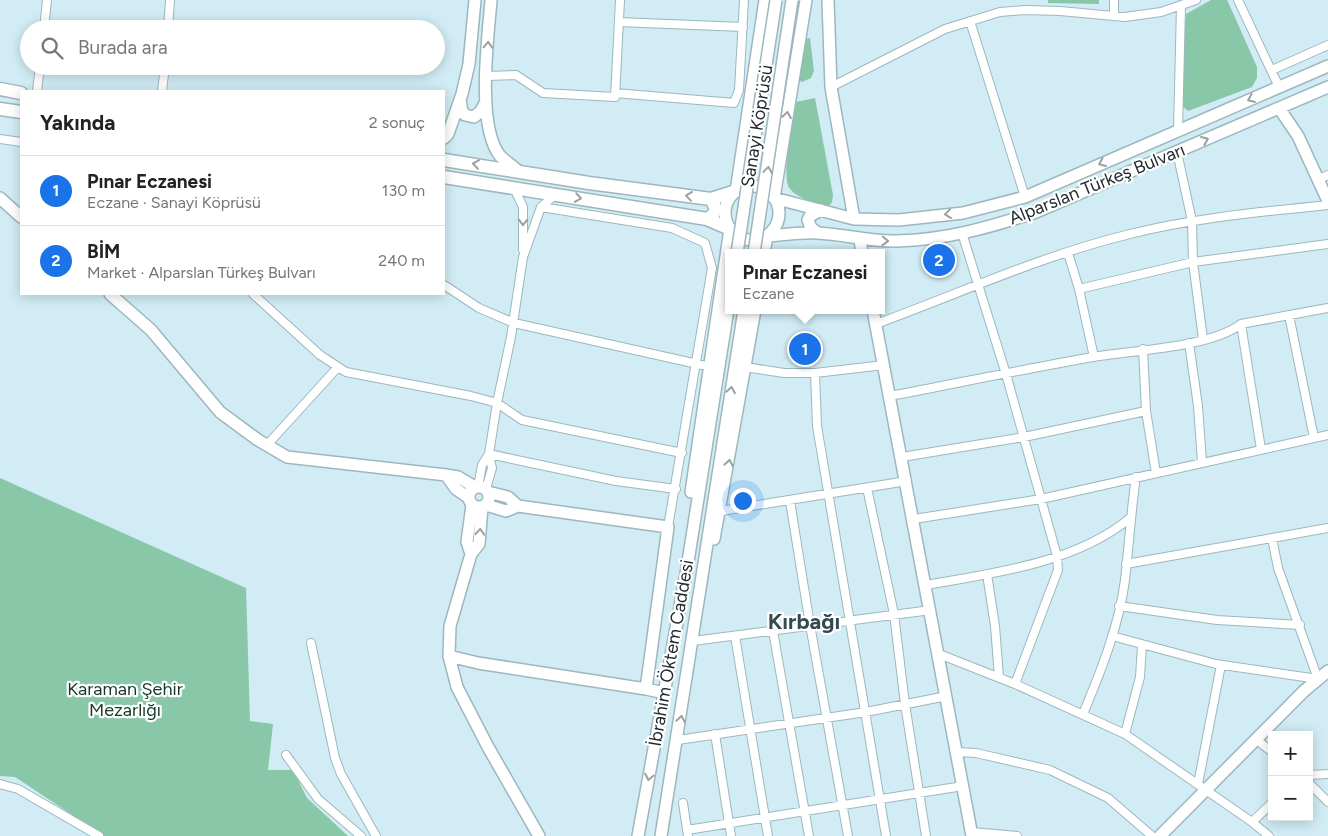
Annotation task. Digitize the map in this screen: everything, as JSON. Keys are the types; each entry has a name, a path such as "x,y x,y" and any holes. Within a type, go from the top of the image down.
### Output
{"main road":[{"path":"445,137 448,134 460,100 469,64 475,0"},
{"path":"491,0 486,76 486,101 490,134 500,156 518,171"},
{"path":"727,249 730,229 726,222 726,205 736,191 765,0"},
{"name":"Sanayi Köprüsü","path":"738,249 776,0"},
{"name":"Sanayi Köprüsü","path":"755,249 792,0"},
{"path":"774,198 806,0"},
{"path":"828,0 831,87 854,219"},
{"name":"Alparslan Türkeş Bulvarı","path":"774,198 854,219 899,220 963,213 1025,197 1328,66"},
{"name":"Alparslan Türkeş Bulvarı","path":"767,236 818,232 860,240 898,241 962,233 1036,212 1328,87"},
{"path":"0,89 20,93"},
{"path":"460,100 465,116 474,116 481,111 486,101"},
{"path":"1279,108 1324,177 1328,201"},
{"path":"0,109 20,112"},
{"path":"445,160 589,183 711,199 752,186 760,188 774,198 777,205 777,222 767,236 765,249"},
{"path":"445,177 707,219 730,229 743,239 752,240 767,236"},
{"path":"707,219 713,215 716,209 711,199"},
{"path":"0,201 20,215"},
{"path":"818,232 811,228 808,220 814,213 821,210"},
{"path":"860,240 861,249"},
{"path":"683,588 687,517 725,264"},
{"path":"111,295 151,330 220,412 266,445 287,457 446,475 508,497 518,506"},
{"name":"İbrahim Öktem Caddesi","path":"638,836 683,588 727,314"},
{"name":"İbrahim Öktem Caddesi","path":"661,836 678,740 743,314"},
{"path":"699,596 720,511 754,314"},
{"path":"874,314 907,481 972,834"},
{"path":"446,475 456,490 477,504 506,511 518,506 668,527 646,689"},
{"path":"477,504 489,496 482,489"},
{"path":"482,489 472,490 477,504 479,544 470,554 450,626 450,656 457,687 488,747 539,836"},
{"path":"450,656 478,663 665,692"},
{"path":"1159,836 1202,787 1257,740 1304,691 1328,671"}],"street":[{"path":"45,20 47,0"},
{"path":"169,20 170,0"},
{"path":"486,76 516,75 543,93 555,95 615,97 620,0"},
{"path":"615,93 734,103 739,90 744,0"},
{"path":"1114,0 1114,16"},
{"path":"1238,0 1279,88"},
{"path":"831,87 945,29 1000,12 1025,10 1125,17 1152,14 1192,1"},
{"path":"1178,131 1181,6"},
{"path":"970,21 1025,197"},
{"path":"619,22 743,27"},
{"path":"1272,70 1328,45"},
{"path":"37,90 39,75"},
{"path":"162,90 164,75"},
{"path":"0,139 20,142"},
{"path":"1177,152 1192,221 1193,262 1203,339"},
{"path":"482,489 492,468 489,454 497,403 514,323 523,258 523,207 514,188"},
{"path":"523,258 541,207 555,195"},
{"path":"876,324 1068,253 1126,235 1192,221 1328,205"},
{"path":"541,207 672,228 705,242 712,268 676,489 668,527"},
{"path":"962,233 1006,374 1057,556 1058,570 1015,684"},
{"path":"1079,289 1193,262 1328,244"},
{"path":"1068,253 1079,289 1094,357"},
{"path":"445,286 479,308 514,323 710,367"},
{"path":"254,295 320,355 346,372 497,403 522,420 682,452"},
{"path":"890,396 1094,357 1189,343 1232,331 1242,324 1328,308"},
{"path":"1289,315 1314,438"},
{"path":"1242,324 1261,449"},
{"path":"1189,343 1198,406 1202,462"},
{"path":"1144,349 1146,411 1156,473"},
{"path":"745,367 784,373 815,373 884,365"},
{"path":"266,445 338,367"},
{"path":"815,373 817,426 886,836"},
{"path":"902,457 1024,437 1146,411"},
{"path":"914,519 1041,499 1328,434"},
{"path":"489,454 616,481 676,489"},
{"path":"1084,714 1107,656 1119,606 1136,477"},
{"path":"720,511 907,481"},
{"path":"868,488 894,614 905,704 926,836"},
{"path":"790,501 810,626 848,836"},
{"path":"926,585 987,574 1057,556 1111,534 1130,518"},
{"path":"1126,564 1328,528"},
{"path":"1112,636 1221,665 1318,679 1278,568 1272,538"},
{"path":"987,574 995,626 998,677"},
{"path":"1119,606 1217,620 1300,625"},
{"path":"693,641 931,610"},
{"path":"773,630 809,836"},
{"path":"735,636 768,836"},
{"path":"311,643 340,774 376,836"},
{"path":"1126,734 1140,677 1142,645"},
{"path":"939,654 1015,684 1126,734 1252,822 1269,836"},
{"path":"1202,787 1221,665"},
{"path":"678,740 866,712 947,696"},
{"path":"715,734 731,836"},
{"path":"1257,740 1268,749"},
{"path":"957,752 976,753 1050,770 1108,798 1159,836"},
{"path":"286,755 318,799 361,836"},
{"path":"1313,775 1328,774"},
{"path":"0,784 18,789 99,836"},
{"path":"683,803 688,833 729,823 805,810 963,786"},
{"path":"1313,787 1328,802"},
{"path":"1252,822 1268,807"},
{"path":"972,834 1017,836"}],"green space":[{"path":"1048,0 1099,0 1099,4 1048,3"},
{"path":"1211,0 1227,0 1257,67 1257,78 1252,87 1188,111 1179,103 1177,93 1186,14"},
{"path":"810,38 814,71 811,78 802,82 799,80 803,40"},
{"path":"815,98 833,195 829,206 798,195 790,189 787,183 787,161 796,102"},
{"name":"Karaman Şehir Mezarlığı","path":"0,478 246,588 250,721 273,724 268,770 293,770 307,798 348,836 104,836 15,777 0,776"}],"place":[{"name":"BİM","path":"939,260"},
{"name":"Pınar Eczanesi","path":"805,349"}],"district":[{"name":"Kırbağı","path":"804,621"}]}
